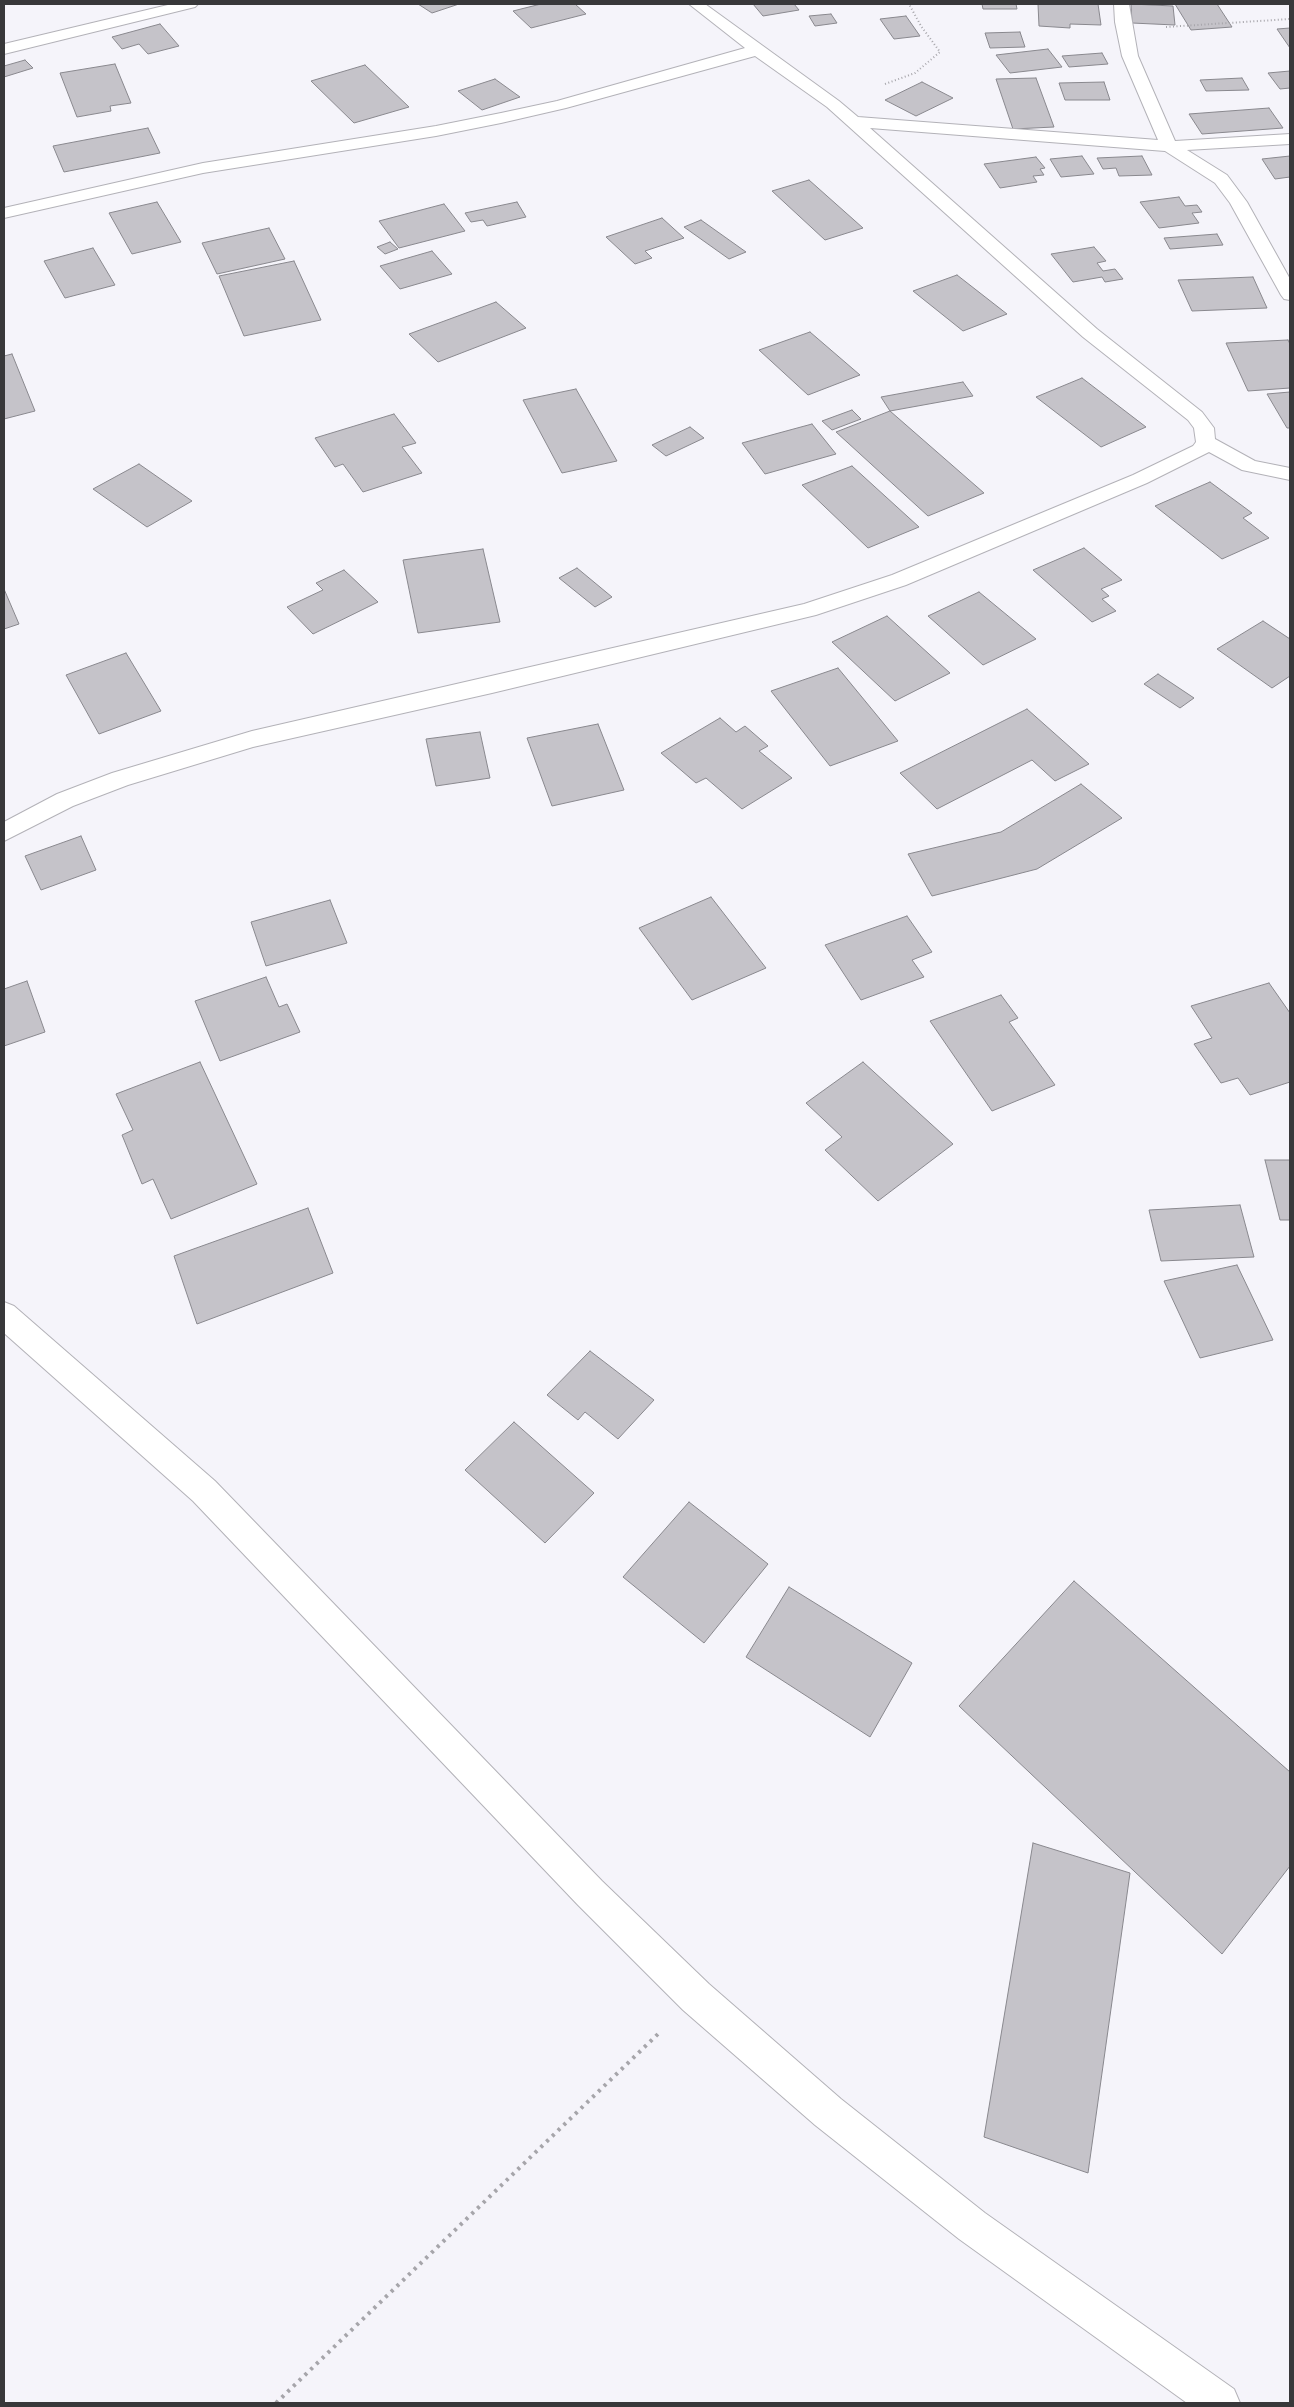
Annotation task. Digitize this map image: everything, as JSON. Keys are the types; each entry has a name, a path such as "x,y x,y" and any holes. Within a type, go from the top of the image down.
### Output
{"street":[{"path":"4,50 190,4"},
{"path":"4,832 64,800 120,780 252,739 492,685 808,610 899,580 1140,479 1200,450 1206,442 1204,428 1195,416 1090,333 855,122 696,4"},
{"path":"1122,4 1123,22 1130,56 1168,146 1221,179 1238,202 1290,295"},
{"path":"4,213 110,188 239,161 436,131 501,118 560,105 757,50"},
{"path":"855,122 1168,146 1290,139"},
{"path":"1206,442 1249,466 1290,474"},
{"path":"4,1315 204,1491 590,1893 696,1998 828,2112 972,2226 1220,2403"}],"path":[{"path":"833,104 915,73 940,52 921,26 909,4"},
{"path":"1123,22 1170,28 1290,19"},
{"path":"276,2403 696,1998"}],"building":[{"path":"418,4 459,4 432,13"},
{"path":"541,4 575,4 586,14 531,28 513,11"},
{"path":"753,4 794,4 799,10 763,16"},
{"path":"982,4 1016,4 1017,9 983,9"},
{"path":"1038,4 1098,4 1101,25 1070,24 1070,28 1039,26"},
{"path":"1131,4 1173,6 1175,25 1132,23"},
{"path":"1175,4 1217,4 1232,27 1191,30"},
{"path":"831,14 837,23 815,26 809,16"},
{"path":"906,16 920,36 894,39 880,19"},
{"path":"160,24 179,46 148,54 139,44 122,49 112,37"},
{"path":"1290,28 1290,48 1277,29"},
{"path":"1020,32 1025,47 990,48 985,33"},
{"path":"1048,49 1062,67 1010,73 996,55"},
{"path":"1102,53 1108,64 1069,67 1062,56"},
{"path":"25,60 33,68 4,77 4,66"},
{"path":"115,64 131,103 110,106 111,111 77,117 60,73"},
{"path":"365,65 409,107 354,123 311,81"},
{"path":"1290,71 1290,88 1280,89 1268,73"},
{"path":"1036,78 1054,127 1013,129 996,79"},
{"path":"1242,78 1249,90 1206,91 1200,80"},
{"path":"495,79 520,97 482,110 458,91"},
{"path":"922,82 953,98 916,116 885,100"},
{"path":"1104,82 1110,100 1065,100 1059,83"},
{"path":"1269,108 1283,128 1202,134 1189,114"},
{"path":"148,128 160,153 64,172 53,146"},
{"path":"1082,156 1094,174 1061,177 1050,159"},
{"path":"1142,156 1152,175 1119,176 1116,168 1103,169 1097,158"},
{"path":"1290,156 1290,177 1275,179 1262,159"},
{"path":"1036,157 1045,168 1040,169 1044,175 1033,176 1037,182 1000,188 984,164"},
{"path":"809,180 863,228 825,240 772,191"},
{"path":"1179,197 1185,206 1197,205 1202,212 1192,213 1199,223 1159,228 1140,202"},
{"path":"157,202 181,242 132,254 109,213"},
{"path":"517,202 526,217 487,226 483,220 471,222 465,213"},
{"path":"444,204 465,231 399,248 379,221"},
{"path":"662,218 684,238 645,251 652,258 635,264 606,237"},
{"path":"701,220 746,252 729,259 684,227"},
{"path":"269,228 285,259 217,274 202,243"},
{"path":"1217,234 1223,245 1170,249 1164,238"},
{"path":"390,242 398,249 385,254 377,247"},
{"path":"1094,247 1106,261 1097,263 1103,271 1115,269 1123,279 1105,282 1102,277 1073,282 1051,254"},
{"path":"93,248 115,285 65,298 44,261"},
{"path":"432,251 452,274 400,289 380,266"},
{"path":"294,261 321,320 244,336 219,276"},
{"path":"957,275 1007,314 963,331 913,291"},
{"path":"1253,277 1267,308 1192,311 1178,280"},
{"path":"496,302 526,328 438,362 409,334"},
{"path":"810,332 860,375 808,395 759,350"},
{"path":"1288,340 1290,344 1290,388 1248,391 1226,343"},
{"path":"12,354 35,411 4,419 4,356"},
{"path":"1082,378 1146,427 1101,447 1036,397"},
{"path":"963,382 973,396 890,411 881,397"},
{"path":"576,389 617,461 562,473 523,400"},
{"path":"1290,392 1290,428 1287,428 1267,394"},
{"path":"852,410 861,419 832,430 822,421"},
{"path":"890,411 984,493 928,516 836,432"},
{"path":"394,414 416,443 402,447 422,473 363,492 343,464 335,467 315,438"},
{"path":"812,424 836,454 765,474 742,443"},
{"path":"690,427 704,438 666,456 652,445"},
{"path":"139,464 192,501 147,527 93,489"},
{"path":"852,466 919,527 868,548 802,485"},
{"path":"1210,482 1252,513 1243,518 1269,538 1222,559 1155,506"},
{"path":"1084,548 1122,580 1101,589 1109,596 1102,599 1116,611 1092,622 1033,570"},
{"path":"483,549 500,622 418,633 403,560"},
{"path":"577,568 612,597 595,607 559,578"},
{"path":"344,570 378,602 313,634 287,607 323,590 316,583"},
{"path":"4,589 19,624 4,629"},
{"path":"979,592 1036,639 983,665 928,616"},
{"path":"887,616 950,673 895,701 832,642"},
{"path":"1263,621 1290,639 1290,676 1272,688 1217,649"},
{"path":"126,653 161,711 99,734 66,675"},
{"path":"838,668 898,741 830,766 771,691"},
{"path":"1158,674 1194,698 1180,708 1144,684"},
{"path":"1027,709 1089,764 1055,781 1032,760 937,809 900,773"},
{"path":"720,718 736,732 745,726 768,746 759,751 792,778 742,809 706,778 696,783 661,753"},
{"path":"598,724 624,790 552,806 527,738"},
{"path":"480,732 490,778 436,786 426,739"},
{"path":"1081,784 1122,818 1037,869 932,896 908,854 1001,832"},
{"path":"81,836 96,870 41,890 25,856"},
{"path":"711,897 766,968 692,1000 639,928"},
{"path":"330,900 347,943 266,966 251,922"},
{"path":"907,916 932,952 912,960 924,977 861,1000 825,945"},
{"path":"266,977 279,1007 287,1004 300,1032 220,1061 195,1001"},
{"path":"27,981 45,1032 4,1046 4,989"},
{"path":"1269,983 1290,1013 1290,1082 1250,1095 1238,1078 1221,1083 1194,1044 1212,1038 1191,1006"},
{"path":"1001,995 1018,1018 1009,1022 1055,1085 992,1111 930,1021"},
{"path":"200,1062 257,1184 171,1219 153,1179 142,1184 122,1135 133,1130 116,1094"},
{"path":"863,1062 953,1144 878,1201 825,1150 842,1137 806,1103"},
{"path":"1265,1160 1290,1160 1290,1220 1280,1220"},
{"path":"1240,1205 1254,1257 1161,1261 1149,1210"},
{"path":"308,1208 333,1273 197,1324 174,1256"},
{"path":"1237,1265 1273,1340 1200,1358 1164,1281"},
{"path":"590,1351 654,1400 618,1439 585,1412 578,1420 547,1395"},
{"path":"514,1422 594,1493 545,1543 465,1470"},
{"path":"689,1502 768,1564 704,1643 623,1577"},
{"path":"1074,1581 1290,1772 1290,1866 1222,1954 959,1706"},
{"path":"789,1587 912,1663 870,1737 746,1657"},
{"path":"1033,1843 1130,1873 1088,2173 984,2137"}]}
